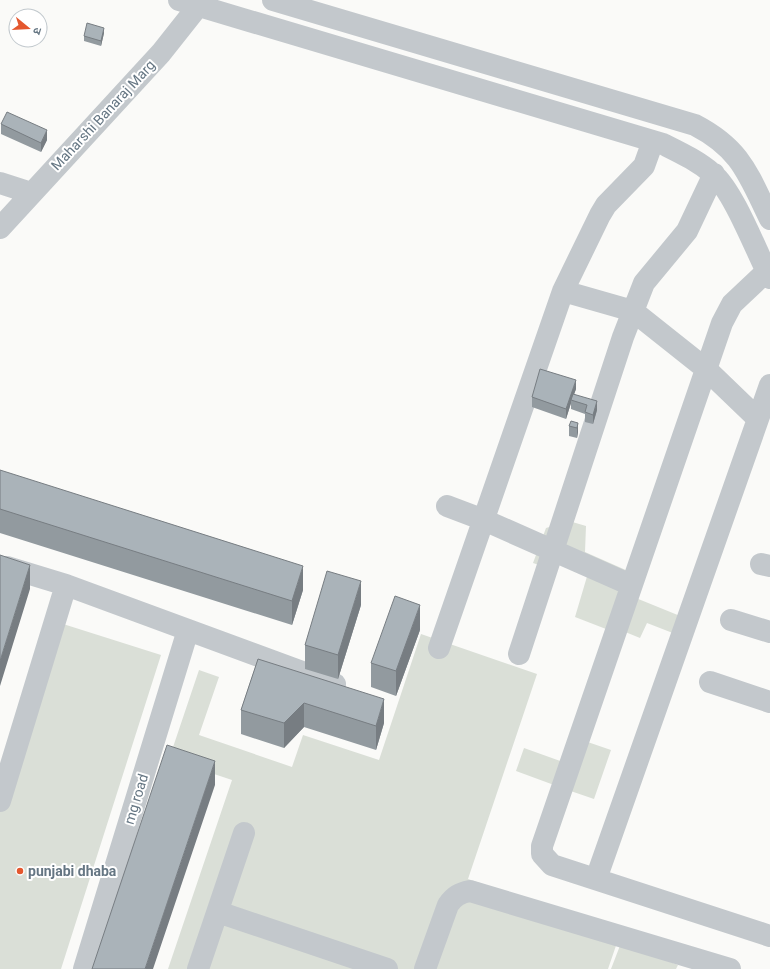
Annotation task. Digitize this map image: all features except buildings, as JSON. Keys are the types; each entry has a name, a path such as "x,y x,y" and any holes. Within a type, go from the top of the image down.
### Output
{"street":[{"path":"273,0 695,125 714,135 729,147 743,165 770,219"},
{"path":"194,2 663,144 692,158 714,174 727,189 768,275 732,304 722,323 631,585 607,661 542,846 542,854 552,865 770,936"},
{"name":"Maharshi Banaraj Marg","path":"0,228 161,53 194,2"},
{"path":"439,648 563,291 606,205 641,170 653,141"},
{"path":"519,654 552,551 633,311 644,283 687,231 714,174"},
{"path":"0,184 31,194"},
{"path":"563,291 633,311 706,369 757,418"},
{"path":"596,879 757,418 770,385"},
{"path":"447,506 484,520 631,585"},
{"path":"7,567 66,585 351,690"},
{"path":"0,801 66,585"},
{"path":"731,620 770,632"},
{"name":"mg road","path":"84,969 188,630"},
{"path":"710,682 770,702"},
{"path":"198,969 244,833"},
{"path":"425,969 448,905 454,897 462,892 470,891 730,969"},
{"path":"218,912 387,969"}],"shaded area":[{"path":"569,521 586,526 585,552 628,571 606,629 575,617 591,563 555,542 545,567 533,563 546,528"},
{"path":"626,594 690,620 683,637 647,623 640,638 613,627"},
{"path":"60,623 161,655 61,969 0,969 0,812"},
{"path":"421,634 537,674 468,879 621,931 608,969 168,969 232,780 169,759 199,670 219,677 199,735 292,767 303,735 379,760"},
{"path":"576,738 611,750 594,799 559,787"},
{"path":"524,748 563,762 554,785 516,771"},
{"path":"621,943 678,965 676,969 611,969"}],"place":[{"name":"punjabi dhaba","path":"20,871"}]}
